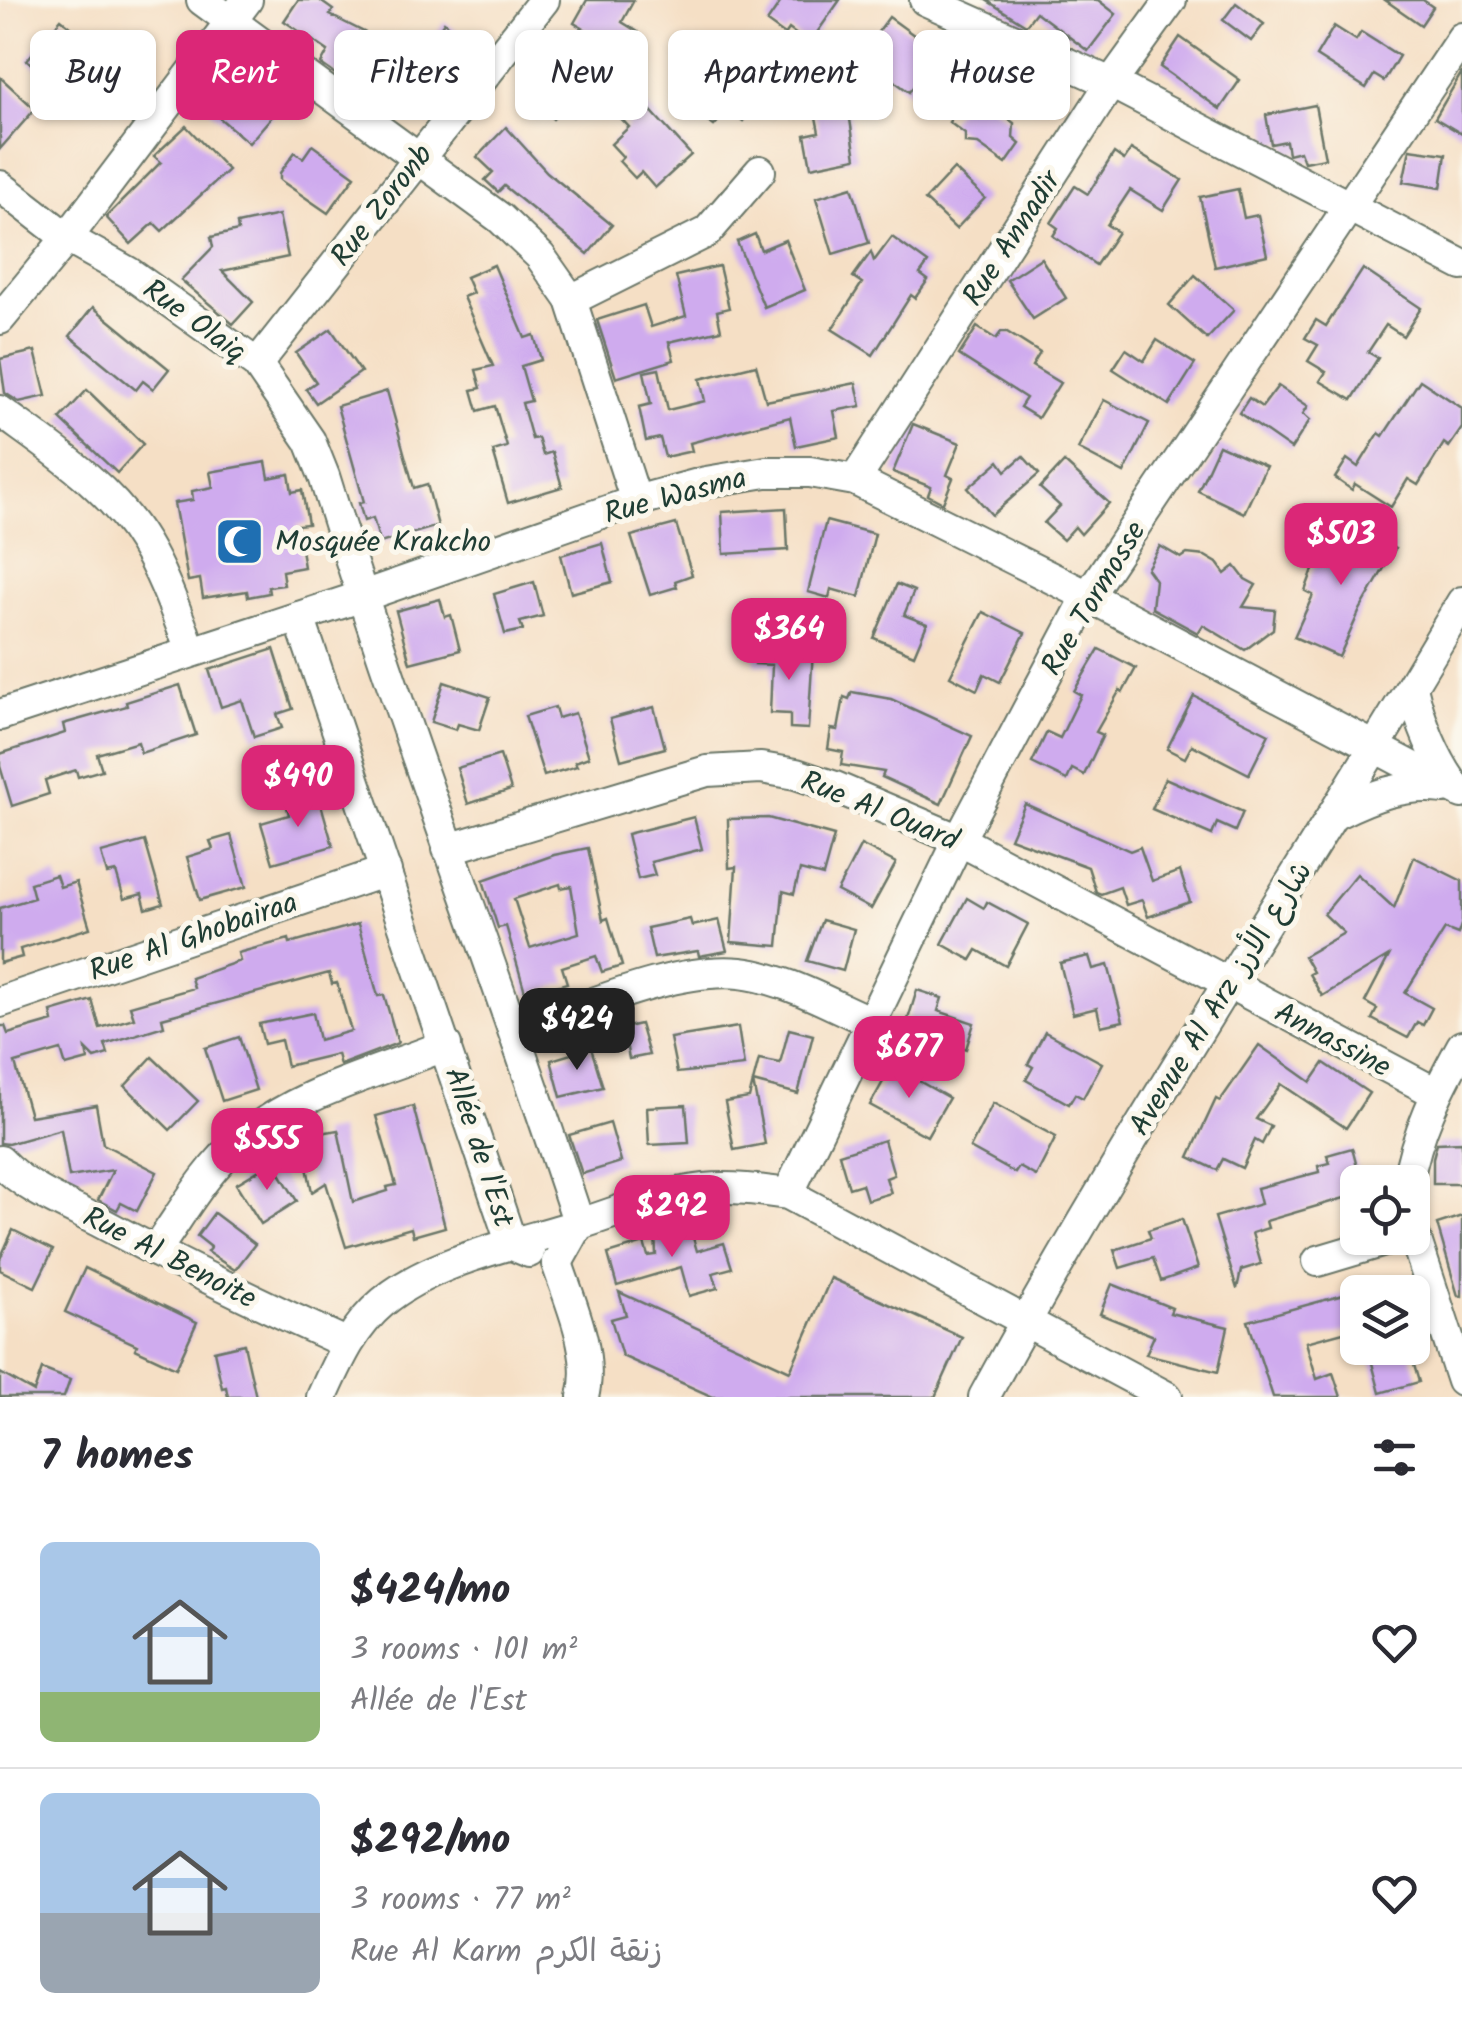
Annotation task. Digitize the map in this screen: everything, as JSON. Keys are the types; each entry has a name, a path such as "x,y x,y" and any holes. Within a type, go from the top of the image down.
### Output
{"street":[{"path":"202,0 238,11 418,158 500,218 540,256 571,300 636,501"},
{"name":"Rue Zoronb","path":"256,364 544,0"},
{"path":"925,0 1112,83 1462,264"},
{"name":"Rue Annadir","path":"855,480 1112,83 1171,0"},
{"path":"0,319 67,238 238,11"},
{"name":"Rue Tormosse","path":"788,1194 958,840 1088,596 1462,38"},
{"path":"571,300 707,232 760,170"},
{"name":"Rue Olaiq","path":"0,186 67,238 128,272 256,364 310,441 362,596"},
{"path":"0,411 74,466 118,507 144,542 191,650"},
{"name":"Rue Wasma","path":"0,715 636,501 706,482 766,472 810,472 855,480 1088,596 1459,791"},
{"path":"362,596 448,850 515,1031 578,1224 557,1263 586,1356 583,1397"},
{"name":"Avenue Al Arz شارع الأرز","path":"984,1397 1157,1096 1337,813 1462,602"},
{"name":"Allée de l'Est","path":"300,617 512,1245 557,1263"},
{"path":"1412,687 1436,760 1459,791"},
{"name":"Rue Al Ouard","path":"448,850 686,776 761,768 810,778 958,840 1230,984"},
{"path":"1337,813 1400,788 1459,791"},
{"name":"Rue Al Ghobairaa","path":"0,1002 386,871"},
{"path":"515,1031 660,983 739,973 773,980 871,1022"},
{"name":"Annassine","path":"1230,984 1436,1093"},
{"path":"154,1251 223,1160 262,1123 298,1104 446,1045"},
{"path":"1412,1165 1436,1093 1462,1046"},
{"name":"Rue Al Benoite","path":"0,1161 27,1184 154,1251 346,1343"},
{"path":"322,1397 346,1343 379,1305 404,1288 445,1268 657,1199 702,1189 732,1188 788,1194 1168,1397"},
{"path":"1318,1261 1340,1254"},
{"path":"1421,1255 1462,1380"}],"building":[{"path":"298,0 319,0 333,10 330,15 360,30 334,30 334,73 321,64 328,51 314,41 314,30 297,30 284,21"},
{"path":"587,0 634,0 622,22 635,30 586,30 574,23"},
{"path":"782,0 840,0 819,30 778,30 767,22"},
{"path":"986,0 1098,0 1116,14 1088,51 1070,38 1070,30 1060,30 1036,12 1026,25"},
{"path":"1385,0 1423,0 1433,7 1421,25"},
{"path":"1236,3 1264,24 1251,41 1223,20"},
{"path":"889,17 913,34 913,87 909,92 893,80 893,30 880,30"},
{"path":"61,19 74,30 52,30"},
{"path":"444,22 455,30 439,30"},
{"path":"1334,26 1356,40 1361,32 1399,56 1384,81 1374,75 1366,88 1316,56"},
{"path":"1180,37 1240,80 1220,109 1160,67"},
{"path":"1462,72 1462,134 1435,118"},
{"path":"0,77 30,104 30,115 0,149"},
{"path":"1315,105 1325,158 1304,162 1300,151 1288,154 1286,141 1271,144 1266,115"},
{"path":"648,107 691,155 655,188 641,172 635,178 619,161 623,157 611,144 629,127 622,120 648,120"},
{"path":"222,120 269,120 249,143"},
{"path":"817,120 850,120 856,158 811,167 805,135 819,132"},
{"path":"1010,120 1014,123 1013,138 1020,144 1006,164 978,144 965,143 965,134 949,122"},
{"path":"186,126 228,170 162,231 154,223 131,244 106,217 161,162 154,156"},
{"path":"506,127 547,172 612,225 588,254 504,186 498,192 485,180 493,172 477,157"},
{"path":"312,145 355,176 328,213 280,180 280,173 295,152 303,158"},
{"path":"1131,149 1182,180 1163,210 1130,190 1107,225 1118,232 1096,265 1053,236 1058,228 1051,223 1075,186 1088,194 1114,153 1124,160"},
{"path":"1410,149 1446,154 1441,188 1403,182"},
{"path":"954,169 985,198 956,229 925,200"},
{"path":"852,187 869,243 833,254 816,198"},
{"path":"1238,189 1244,218 1258,215 1267,255 1215,267 1200,197"},
{"path":"279,215 288,257 222,271 253,302 233,324 181,280 213,247 211,237 238,231 237,224"},
{"path":"755,234 761,250 785,240 805,290 764,307 737,242"},
{"path":"892,237 928,263 920,274 928,280 915,298 911,295 873,355 832,329 862,283 853,277 871,252 874,261"},
{"path":"1041,258 1066,298 1033,319 1007,280"},
{"path":"494,265 525,338 534,335 541,360 521,366 531,401 522,403 532,439 538,438 543,455 552,452 562,487 508,503 493,451 507,447 495,406 478,411 472,390 481,388 476,370 493,366 463,297 473,293 466,277"},
{"path":"719,266 729,308 717,311 721,330 669,342 674,360 616,378 597,320 644,305 651,327 686,316 676,276"},
{"path":"1363,269 1421,308 1403,336 1386,325 1368,352 1378,358 1352,400 1320,381 1326,372 1308,361 1318,345 1305,338 1316,320 1326,326"},
{"path":"1195,275 1234,310 1207,339 1169,305"},
{"path":"93,307 169,369 153,389 143,381 136,390 70,336"},
{"path":"977,327 996,339 1001,332 1007,332 1040,353 1032,366 1060,383 1038,418 1020,407 1026,398 959,355"},
{"path":"331,329 361,372 316,403 306,389 316,382 296,353"},
{"path":"1157,340 1195,364 1169,405 1113,369 1126,349 1144,361"},
{"path":"35,351 46,396 19,402 5,393 0,359"},
{"path":"756,365 766,401 856,383 861,406 834,411 839,437 796,446 790,417 690,443 692,451 665,457 660,438 646,441 639,407 651,404 644,372 659,369 668,410 705,401 700,379"},
{"path":"1420,380 1462,408 1462,428 1449,447 1444,443 1418,485 1408,479 1391,507 1355,484 1352,490 1335,478 1347,459 1358,467"},
{"path":"1278,386 1308,406 1303,414 1310,420 1291,449 1239,413 1249,398 1262,407"},
{"path":"87,390 143,444 117,473 60,419"},
{"path":"387,391 414,488 427,484 438,526 380,543 373,518 364,521 359,503 364,502 337,406"},
{"path":"1104,400 1149,423 1124,473 1078,449"},
{"path":"913,424 960,443 947,475 953,478 943,503 928,495 931,487 893,472"},
{"path":"1219,445 1266,466 1244,513 1198,491"},
{"path":"1023,456 1039,474 992,515 968,488 999,461 1006,471"},
{"name":"Mosquée Krakcho","path":"266,462 269,478 289,474 292,492 302,490 308,524 297,525 304,567 282,571 284,585 268,587 269,593 248,597 247,591 203,598 200,579 188,581 174,503 193,500 192,491 213,487 210,472"},
{"path":"1064,462 1109,503 1081,534 1075,527 1063,540 1044,523 1060,506 1040,488"},
{"path":"786,508 788,550 724,554 722,512"},
{"path":"826,521 875,534 859,597 831,589 829,598 808,592"},
{"path":"676,524 692,575 675,581 677,587 650,595 631,536"},
{"path":"1358,528 1395,549 1339,657 1294,637 1313,595 1305,591 1315,564 1335,530 1352,540"},
{"path":"602,543 612,582 571,593 561,555"},
{"path":"1160,546 1181,558 1187,554 1205,556 1225,574 1235,566 1256,585 1243,607 1275,610 1273,629 1245,650 1203,625 1198,633 1152,608 1155,580 1147,569"},
{"path":"534,582 543,616 520,622 523,630 505,634 494,594"},
{"path":"897,584 914,591 904,615 927,624 914,655 874,638"},
{"path":"440,599 445,617 451,615 460,650 410,663 396,611"},
{"path":"983,612 1025,633 1000,682 984,674 977,690 950,676"},
{"path":"756,648 813,651 808,729 790,728 790,714 770,713 772,665 755,664"},
{"path":"274,649 293,709 277,714 282,728 254,737 242,700 221,707 209,670"},
{"path":"1099,649 1136,668 1096,732 1103,735 1084,775 1072,769 1067,780 1032,763 1047,732 1060,738 1081,695 1074,691"},
{"path":"444,682 490,697 479,730 458,724 456,730 431,722"},
{"path":"180,685 196,735 141,753 138,742 97,754 102,770 78,777 76,770 45,780 49,794 12,806 0,754 65,733 63,724 127,706 126,702"},
{"path":"852,692 891,699 972,736 941,804 882,777 884,772 841,765 843,752 828,749 831,729 838,730 844,697 849,699"},
{"path":"1194,696 1269,734 1249,774 1192,745 1185,758 1167,749"},
{"path":"555,707 558,718 575,713 589,757 575,762 577,766 544,776 525,716"},
{"path":"654,707 665,748 621,760 610,719"},
{"path":"500,755 511,790 468,804 457,768"},
{"path":"1165,778 1243,812 1235,831 1217,823 1212,835 1152,809"},
{"path":"318,794 333,846 273,863 261,823 289,815 286,803"},
{"path":"1025,804 1130,851 1140,847 1152,881 1180,871 1190,902 1148,917 1142,900 1126,905 1120,887 1096,892 1088,867 1010,838"},
{"path":"694,817 702,849 651,862 655,875 638,879 627,834"},
{"path":"768,818 834,836 823,876 800,870 794,894 783,891 778,946 731,942 736,867 729,868 728,819"},
{"path":"231,835 246,887 200,900 187,857 213,849 210,841"},
{"path":"145,841 163,904 146,909 142,894 124,899 116,872 107,874 101,853"},
{"path":"861,845 896,863 871,909 837,891"},
{"path":"588,848 603,920 608,918 622,966 602,972 596,956 562,967 567,983 526,995 506,926 498,928 483,880 554,855","holes":["560,884 561,888 571,886 579,933 530,948 514,899"]},
{"path":"1414,857 1462,881 1462,922 1458,934 1445,929 1405,993 1432,1008 1423,1025 1417,1022 1408,1038 1372,1019 1377,1009 1365,1002 1389,956 1322,996 1304,956 1344,933 1324,914 1357,874 1394,908"},
{"path":"56,875 60,887 76,882 90,928 20,949 22,957 0,963 0,908 34,898 30,883"},
{"path":"967,898 984,908 987,902 1028,924 1006,966 977,950 971,960 942,944"},
{"path":"690,919 692,926 719,920 727,951 654,958 647,928"},
{"path":"822,920 854,929 843,971 807,961"},
{"path":"358,924 378,996 384,995 398,1043 340,1065 337,1054 287,1066 281,1040 264,1044 259,1024 313,1013 319,1040 351,1031 337,983 332,984 329,973 162,1018 164,1026 105,1044 108,1054 95,1058 86,1049 88,1060 66,1066 61,1050 15,1063 30,1116 96,1105 103,1144 157,1172 137,1211 121,1203 117,1210 98,1200 113,1170 69,1177 61,1129 0,1143 0,1026 5,1026 8,1034 53,1021 51,1012 92,1000 100,1028 134,1018 130,1006 194,988 191,978 240,961 238,953"},
{"path":"1089,956 1093,969 1108,965 1123,1021 1101,1026 1097,1008 1073,1014 1060,963"},
{"path":"917,990 942,998 938,1011 974,1023 966,1049 905,1029"},
{"path":"640,1024 649,1055 629,1059 623,1028"},
{"path":"738,1027 744,1066 677,1073 670,1038"},
{"path":"789,1029 813,1035 798,1094 753,1082 759,1059 780,1063"},
{"path":"1045,1032 1102,1063 1083,1098 1075,1094 1069,1104 1026,1080 1033,1067 1028,1064"},
{"path":"239,1037 256,1090 222,1101 205,1048"},
{"path":"1259,1045 1311,1082 1324,1063 1369,1093 1346,1128 1281,1084 1256,1119 1271,1126 1262,1144 1255,1140 1242,1168 1223,1159 1217,1170 1189,1157 1216,1099 1220,1101"},
{"path":"591,1048 603,1087 561,1097 551,1060"},
{"path":"152,1057 198,1101 170,1130 125,1086"},
{"path":"892,1066 949,1098 927,1136 870,1105"},
{"path":"753,1082 765,1144 734,1150 725,1102 749,1098"},
{"path":"993,1103 1056,1137 1036,1176 1019,1167 1015,1173 970,1148"},
{"path":"686,1105 689,1143 649,1145 647,1107"},
{"path":"413,1106 445,1227 413,1236 411,1228 346,1247 326,1183 312,1192 303,1147 323,1143 321,1133 338,1130 353,1202 388,1191 387,1187 396,1185 376,1116"},
{"path":"610,1123 621,1162 582,1174 569,1135"},
{"path":"884,1140 894,1175 886,1178 891,1193 867,1200 862,1184 849,1188 839,1154"},
{"path":"1462,1142 1462,1184 1433,1184 1437,1143"},
{"path":"1352,1148 1356,1165 1340,1165 1340,1199 1266,1221 1268,1228 1252,1233 1261,1264 1241,1270 1237,1289 1215,1217 1261,1204 1257,1188 1319,1172 1318,1166 1330,1163 1327,1155"},
{"path":"273,1162 297,1201 261,1224 236,1184"},
{"path":"214,1213 255,1244 235,1270 207,1252 211,1247 197,1236"},
{"path":"1462,1216 1462,1296 1458,1296 1437,1224"},
{"path":"1182,1219 1198,1268 1161,1281 1153,1258 1120,1268 1114,1250 1151,1238 1148,1230"},
{"path":"688,1221 697,1251 724,1243 732,1268 713,1273 718,1288 689,1296 681,1267 617,1286 608,1254 644,1243 648,1256 656,1255 655,1231"},
{"path":"13,1230 53,1250 35,1287 0,1270 0,1259"},
{"path":"85,1268 197,1322 176,1368 65,1312"},
{"path":"831,1278 962,1337 935,1397 713,1397 622,1356 611,1319 626,1315 619,1292 790,1371"},
{"path":"1112,1284 1172,1308 1170,1313 1228,1327 1218,1372 1146,1354 1154,1336 1100,1314"},
{"path":"1340,1296 1340,1333 1306,1342 1317,1379 1333,1373 1341,1397 1273,1397 1248,1321"},
{"path":"244,1344 256,1397 228,1397 226,1387 222,1388 214,1351"},
{"path":"1373,1365 1414,1365 1419,1382 1380,1393"},
{"path":"42,1369 70,1380 64,1397 0,1397 0,1373 34,1392"}],"place":[{"name":"Mosquée Krakcho","path":"240,541"}]}
